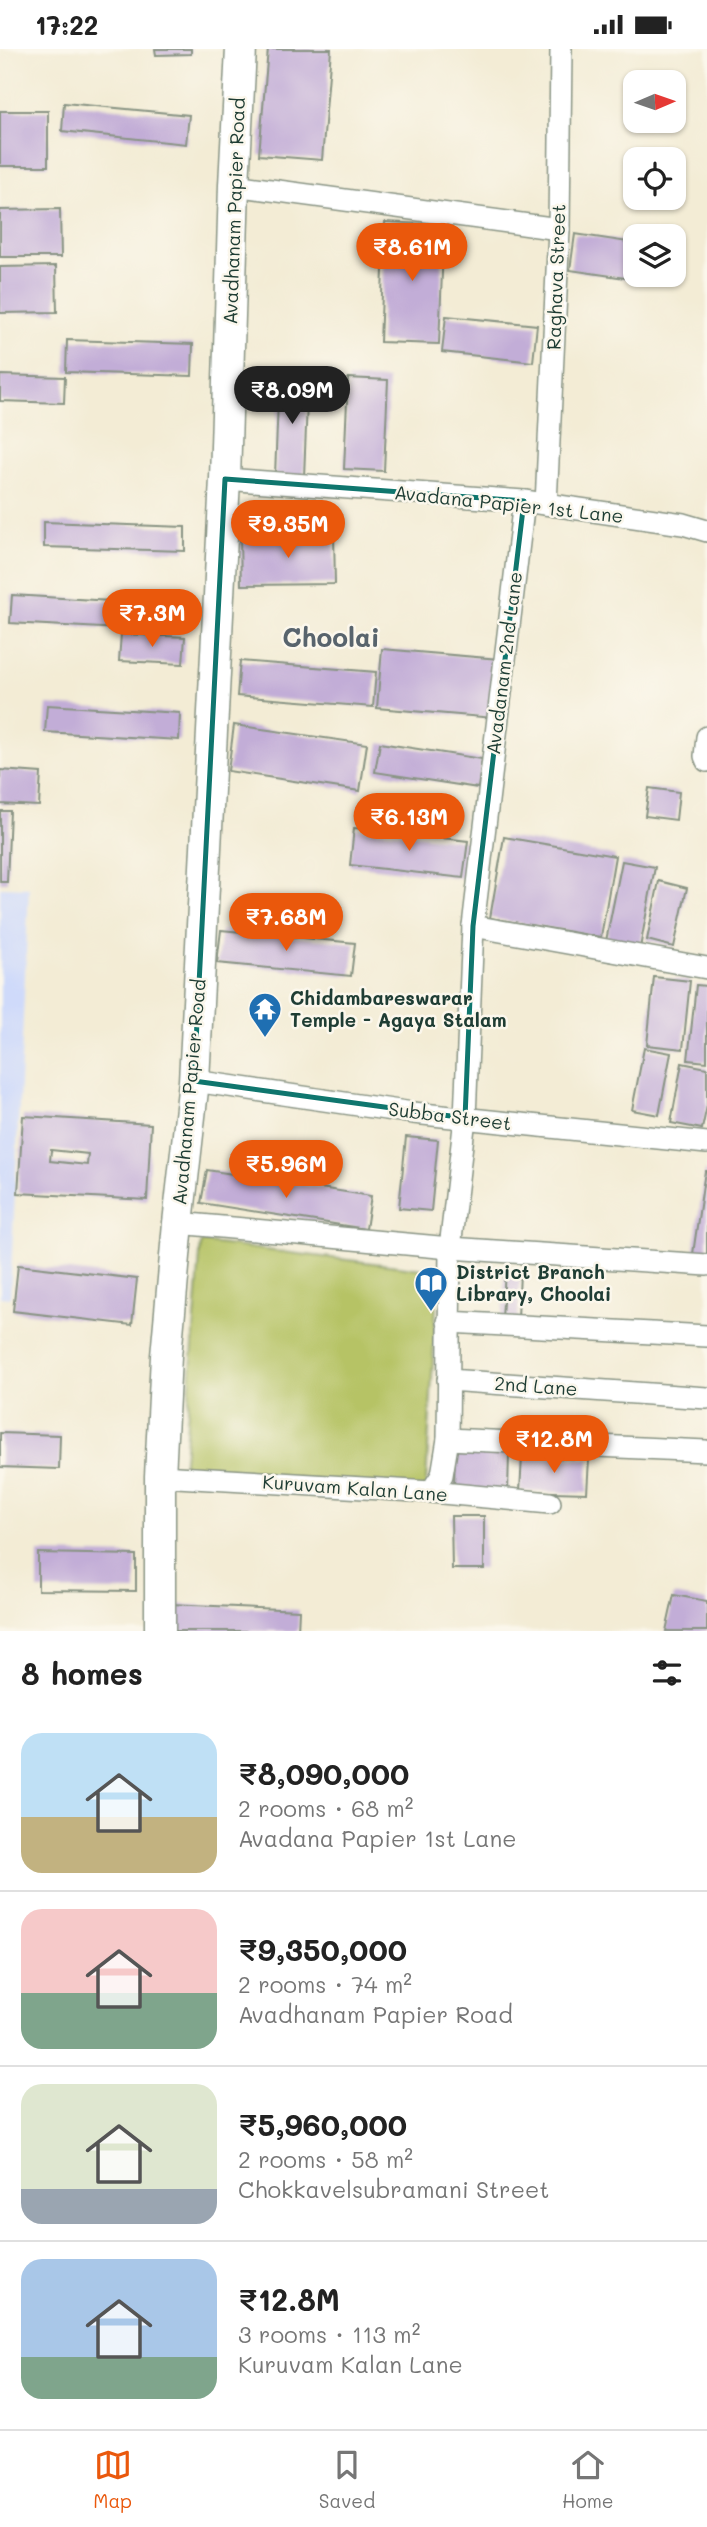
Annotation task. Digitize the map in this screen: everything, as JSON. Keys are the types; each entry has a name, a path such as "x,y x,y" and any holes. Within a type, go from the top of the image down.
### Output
{"street":[{"name":"Avadhanam Papier Road","path":"160,1631 160,1476 166,1356 194,1081 226,479 234,185 241,49"},
{"name":"Raghava Street","path":"547,504 559,229 561,49"},
{"path":"234,185 559,229"},
{"name":"Avadana Papier 1st Lane","path":"226,479 524,501 683,524 707,531"},
{"name":"Avadanam 2nd Lane","path":"432,1492 442,1475 448,1439 450,1248 465,1118 472,926 524,501"},
{"path":"707,737 707,761"},
{"path":"472,926 707,968"},
{"name":"Subba Street","path":"194,1081 465,1118 707,1143"},
{"path":"178,1223 450,1248 707,1265"},
{"path":"448,1322 707,1336"},
{"name":"2nd Lane","path":"448,1380 707,1398"},
{"path":"448,1439 706,1451"},
{"name":"Kuruvam Kalan Lane","path":"160,1476 432,1492 550,1503"}],"highlighted area":[{"path":"225,479 524,501 473,926 465,1118 194,1081"}],"shaded area":[{"path":"0,887 29,888 10,1298 0,1297"}],"green space":[{"path":"201,1242 438,1271 425,1501 183,1473"}],"building":[{"path":"155,49 191,49 191,54 156,55"},
{"path":"268,49 331,49 322,160 259,155"},
{"path":"64,103 189,115 186,144 62,131"},
{"path":"0,111 48,111 48,166 0,166"},
{"path":"60,209 61,257 0,257 0,210"},
{"path":"385,222 444,225 439,344 380,342"},
{"path":"575,234 623,241 623,278 570,270"},
{"path":"56,266 57,312 0,313 0,267"},
{"path":"446,316 537,325 533,362 442,352"},
{"path":"67,340 193,344 192,376 66,372"},
{"path":"0,375 65,377 64,403 0,401"},
{"path":"279,376 308,377 304,477 275,475"},
{"path":"348,378 388,380 384,471 344,469"},
{"path":"44,522 185,527 185,551 44,547"},
{"path":"334,534 335,584 241,585 240,536"},
{"path":"12,595 160,604 158,631 10,623"},
{"path":"121,634 185,637 183,664 119,661"},
{"path":"382,649 499,659 494,718 377,708"},
{"path":"240,661 376,672 373,707 237,696"},
{"path":"47,705 180,713 179,740 45,732"},
{"path":"234,725 367,744 360,791 228,771"},
{"path":"380,743 482,759 478,788 375,772"},
{"path":"0,770 41,773 39,806 0,804"},
{"path":"649,788 679,792 676,820 645,816"},
{"path":"0,811 10,811 7,882 0,882"},
{"path":"354,828 468,841 463,878 350,865"},
{"path":"504,837 615,856 601,937 490,918"},
{"path":"622,861 655,867 640,948 606,941"},
{"path":"659,881 687,888 674,947 647,940"},
{"path":"221,930 355,943 351,976 217,963"},
{"path":"654,977 690,981 683,1049 647,1045"},
{"path":"696,985 707,986 707,1062 688,1060"},
{"path":"644,1048 671,1053 659,1115 632,1110"},
{"path":"682,1063 707,1068 707,1106 702,1129 671,1123"},
{"path":"23,1116 151,1124 147,1200 18,1193","holes":["51,1150 88,1154 87,1165 50,1161"]},
{"path":"406,1137 438,1140 431,1211 399,1208"},
{"path":"207,1170 371,1196 366,1229 201,1203"},
{"path":"707,1171 707,1256 693,1254"},
{"path":"18,1265 137,1279 132,1325 13,1311"},
{"path":"505,1271 520,1272 518,1319 502,1318"},
{"path":"0,1433 60,1435 59,1469 0,1467"},
{"path":"455,1450 509,1452 508,1492 454,1490"},
{"path":"522,1457 589,1459 587,1493 520,1491"},
{"path":"451,1516 484,1516 484,1569 452,1569"},
{"path":"38,1553 136,1555 136,1591 38,1590"},
{"path":"674,1595 707,1601 707,1631 666,1631"},
{"path":"170,1604 299,1610 298,1631 169,1631"}],"place":[{"name":"Chidambareswarar Temple - Agaya Stalam","path":"265,1039"},
{"name":"District Branch Library, Choolai","path":"431,1313"}],"district":[{"name":"Choolai","path":"331,638"}]}
